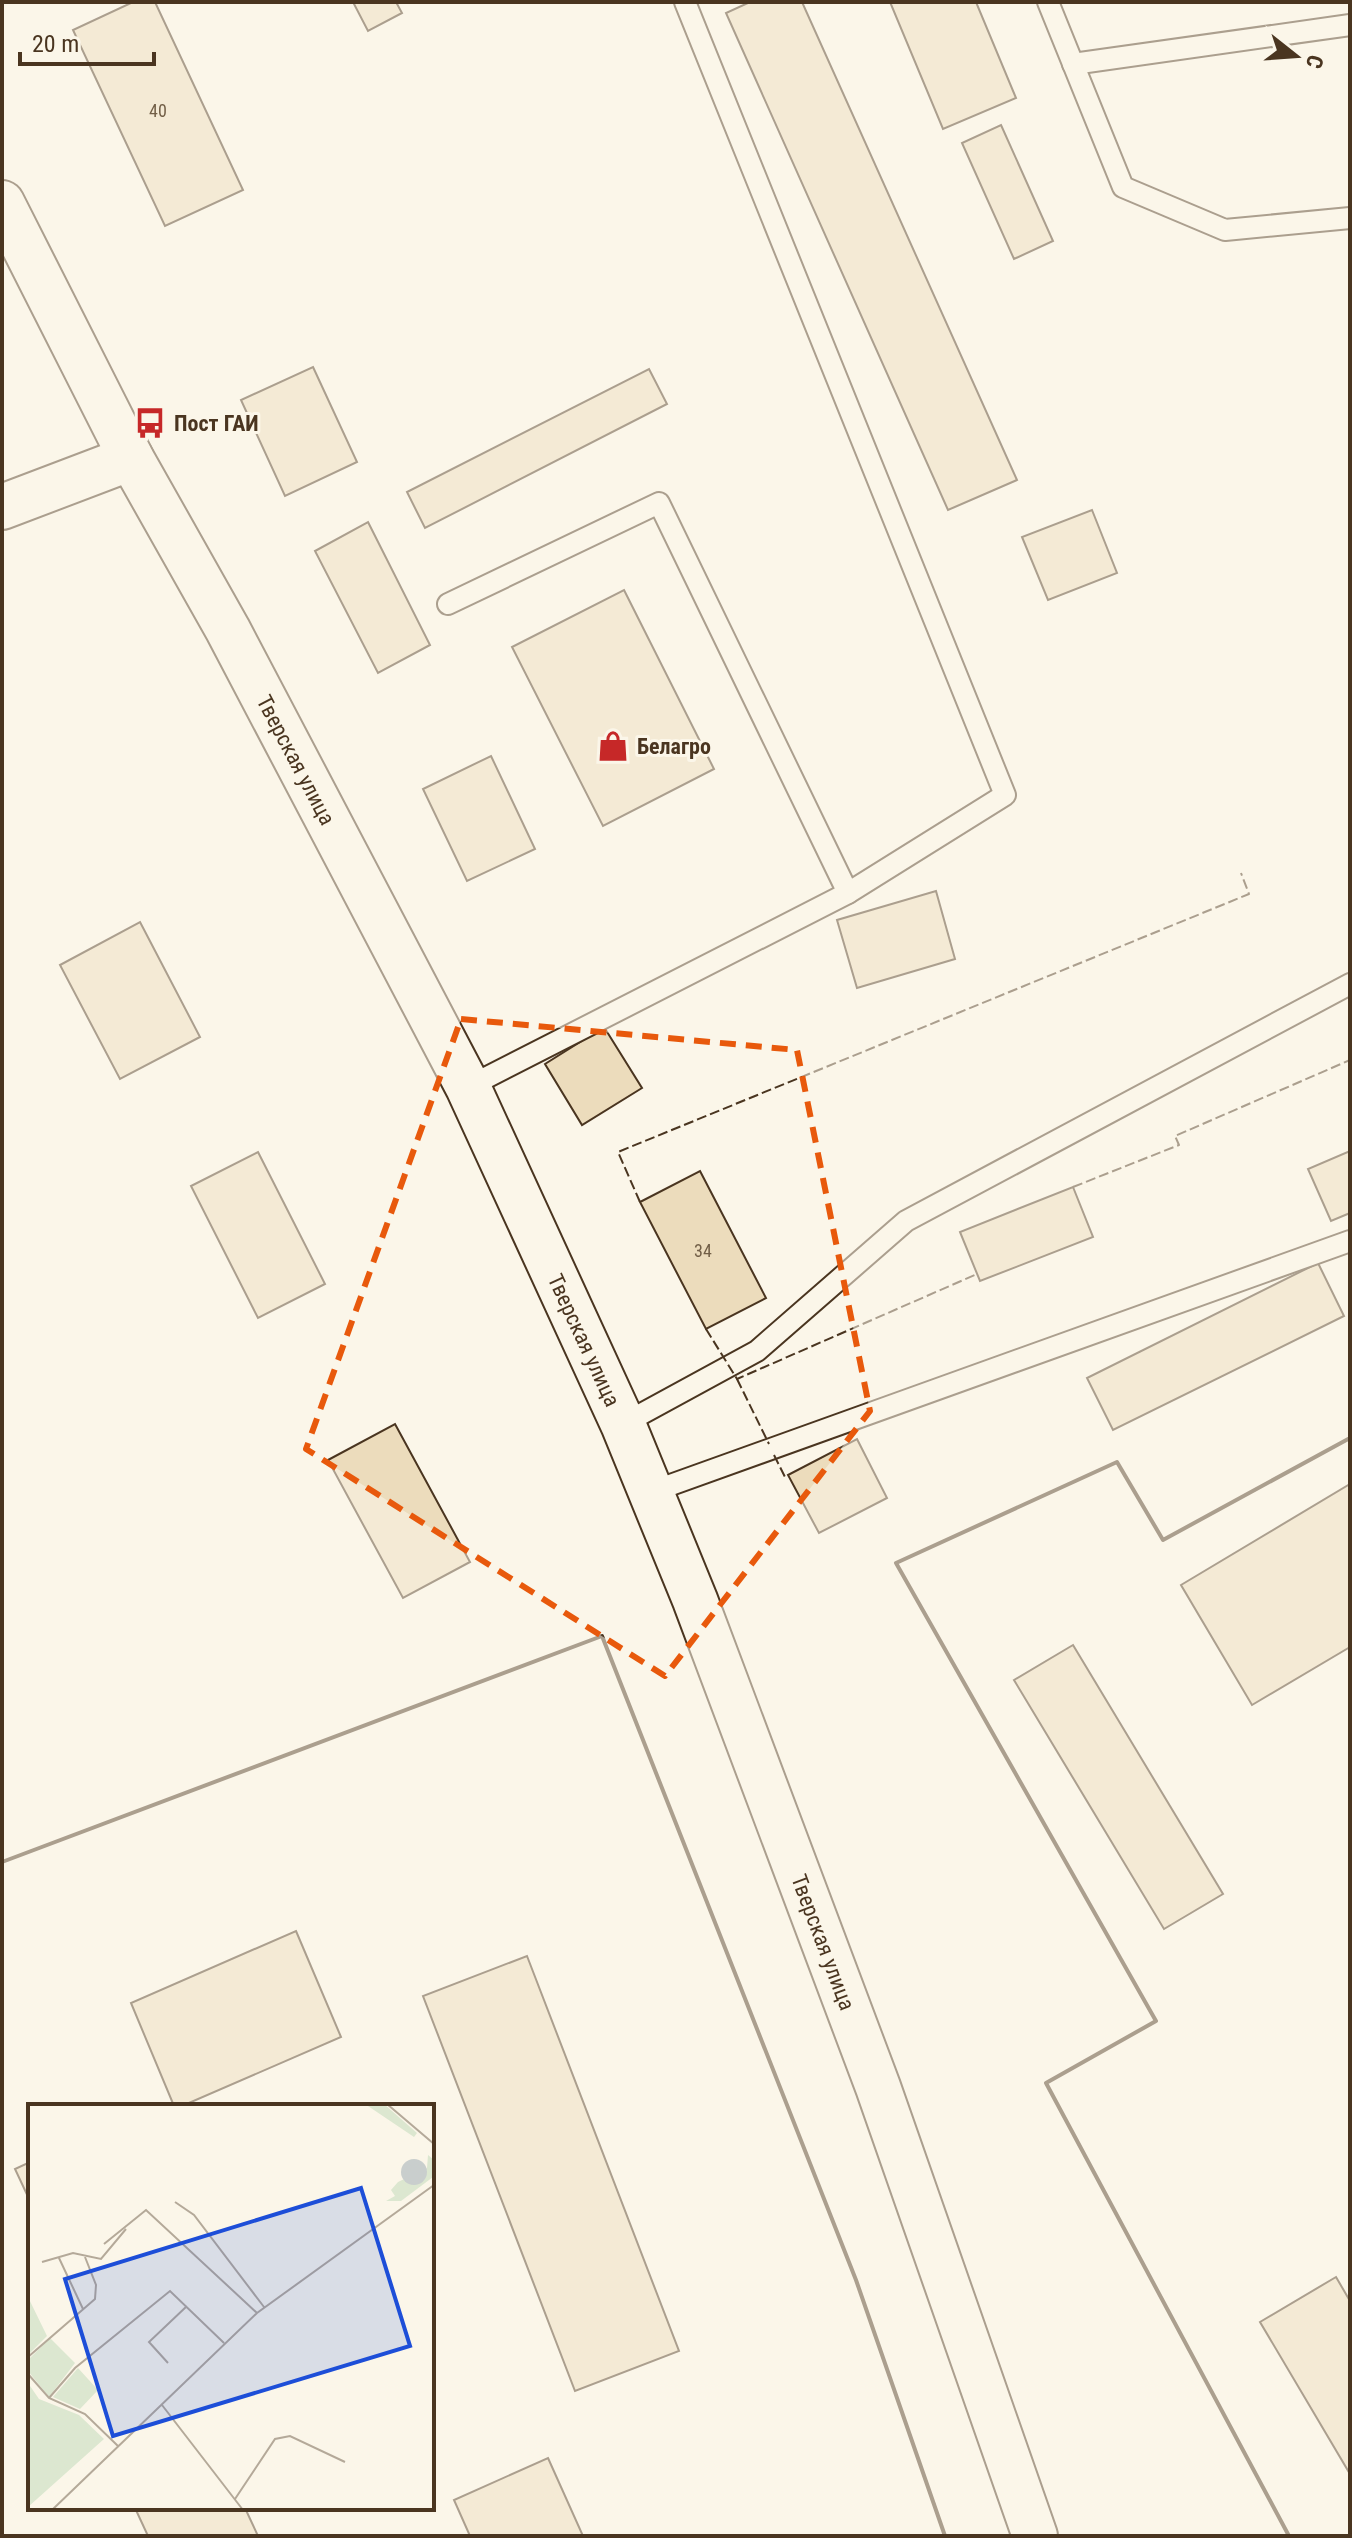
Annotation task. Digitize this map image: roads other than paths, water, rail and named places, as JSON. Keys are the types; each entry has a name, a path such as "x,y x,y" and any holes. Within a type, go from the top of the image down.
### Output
{"main road":[{"name":"Тверская улица","path":"2,203 131,458 228,630 468,1087 623,1424 695,1600 878,2087 1035,2536"},
{"path":"2,507 131,458"}],"lane":[{"path":"468,1087 848,893 1005,795 685,2"},
{"path":"1048,2 1123,187 1225,230 1350,218"},
{"path":"1073,64 1350,25"},
{"path":"448,604 659,503 848,893"},
{"path":"623,1424 757,1351 906,1221 1350,984"},
{"path":"651,1492 1350,1241"}],"place":[{"name":"Пост ГАИ","path":"150,423"},
{"name":"Белагро","path":"613,746"}]}
